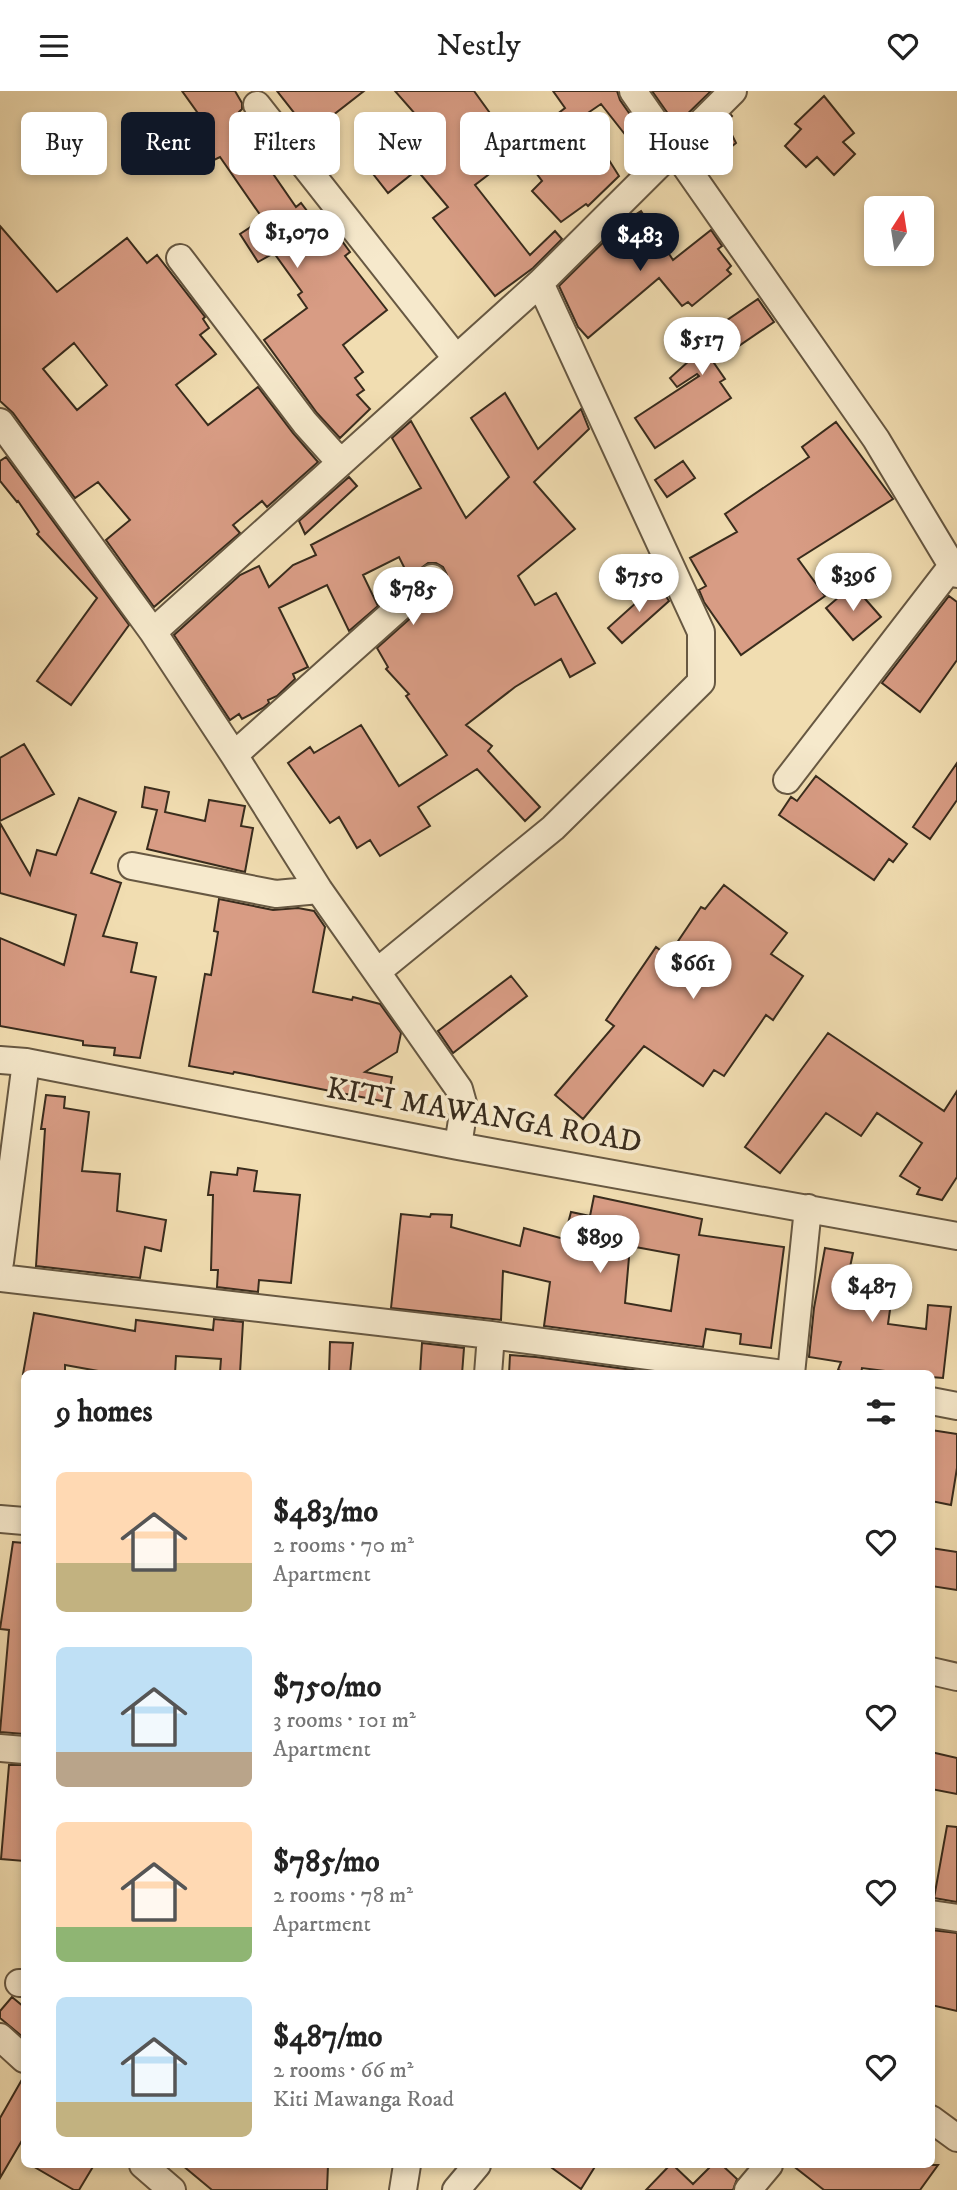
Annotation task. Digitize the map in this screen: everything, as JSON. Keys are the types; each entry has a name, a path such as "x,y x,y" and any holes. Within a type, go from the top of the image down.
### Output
{"street":[{"path":"634,91 649,112"},
{"path":"711,112 733,91"},
{"path":"257,105 456,358"},
{"path":"153,632 540,283 646,175"},
{"path":"693,175 876,439 955,570 787,780"},
{"path":"180,258 304,423 342,461"},
{"path":"378,971 554,828 701,682 701,632 540,283"},
{"path":"0,422 153,632 319,890 459,1089 464,1107 458,1146"},
{"path":"234,755 432,578"},
{"path":"132,866 276,894 319,890"},
{"name":"KITI MAWANGA ROAD","path":"0,1060 26,1062 458,1146 957,1236"},
{"path":"0,1262 26,1062"},
{"path":"791,1370 808,1208"},
{"path":"0,1278 491,1335 730,1370"},
{"path":"488,1370 491,1335"},
{"path":"935,1402 957,1406"},
{"path":"0,1519 21,1521"},
{"path":"935,1672 957,1677"},
{"path":"0,1748 21,1751"},
{"path":"935,1915 957,1918"},
{"path":"0,2038 21,2056"},
{"path":"935,2122 957,2138"},
{"path":"146,2168 172,2190"},
{"path":"403,2190 407,2168"},
{"path":"456,2190 474,2168"},
{"path":"748,2190 766,2168"}],"building":[{"path":"182,91 235,91 242,103 239,112 229,112 229,170 220,157 215,160 215,112 197,112"},
{"path":"277,91 364,91 337,112 294,112"},
{"path":"395,91 474,91 489,112 460,112 460,175 488,175 475,185 530,255 555,231 562,239 533,268 495,296 433,218 448,207 421,175 446,175 446,112 413,112"},
{"path":"553,91 617,91 628,112 624,112 624,133 610,112 601,104 589,112 560,112 565,108"},
{"path":"652,91 711,91 689,112 667,112"},
{"path":"824,96 854,133 843,142 855,154 834,175 817,157 806,167 785,146 801,129 795,124"},
{"path":"610,162 619,176 588,206 586,204 561,222 532,191 542,181 538,175 610,175"},
{"path":"232,175 274,175 296,207 301,203 323,232 331,226 350,252 345,256 387,310 343,345 363,372 355,378 364,390 357,395 370,409 340,438 317,413 264,340 307,308 298,295 302,292 274,253 258,262 240,234 263,219"},
{"path":"374,175 411,175 388,193"},
{"path":"641,211 673,260 711,230 722,246 718,249 731,266 727,270 731,274 692,306 688,302 682,306 659,278 588,338 578,327 559,286 625,221"},
{"path":"0,226 57,292 127,238 147,263 157,255 205,317 203,319 209,328 200,335 216,354 176,385 208,425 258,387 318,462 267,507 262,501 233,525 240,533 154,607 106,540 130,520 98,482 75,498 13,413 0,401","holes":["74,343 107,385 77,410 43,369"]},
{"path":"758,299 774,322 714,363 725,379 720,382 731,398 655,448 635,418 699,376 697,374 677,387 670,378 701,350 695,342"},
{"path":"505,393 538,449 581,409 589,429 534,482 575,529 518,576 535,605 556,593 595,663 570,677 561,659 515,687 466,725 492,746 488,751 540,807 525,821 477,769 418,807 430,826 380,856 370,840 357,848 339,817 330,823 288,763 310,747 314,753 361,725 399,786 447,755 406,696 409,694 386,669 388,667 377,648 443,589 447,584 447,575 443,567 428,563 409,577 399,557 363,575 378,606 349,631 327,585 279,608 308,667 293,674 295,679 277,696 268,700 269,703 263,708 242,719 239,714 230,720 174,635 240,575 259,566 269,587 293,565 316,555 311,545 421,488 392,438 411,421 466,518 509,477 471,418"},
{"path":"836,422 893,499 798,559 825,596 741,655 704,602 699,590 706,586 690,558 737,532 725,514 809,457 802,447"},
{"path":"6,457 129,625 71,705 37,681 97,598 37,534 39,532 18,501 0,481 0,461"},
{"path":"683,461 695,478 667,497 655,480"},
{"path":"349,477 357,486 305,534 299,521"},
{"path":"658,583 669,601 622,643 608,628"},
{"path":"853,585 881,617 853,640 826,608"},
{"path":"949,596 957,602 957,660 920,712 882,683"},
{"path":"24,744 54,794 0,821 0,758"},
{"path":"957,763 957,800 930,839 913,827"},
{"path":"816,776 907,844 893,862 889,859 874,880 779,815 791,797 797,801"},
{"path":"145,787 169,792 165,812 205,821 209,800 245,806 241,826 253,828 245,872 147,849 157,810 142,807"},
{"path":"79,798 116,812 91,873 121,883 103,936 137,943 131,972 156,977 140,1058 114,1055 115,1048 83,1045 83,1041 0,1026 0,938 64,965 76,915 0,893 0,823 30,875 37,850 56,855"},
{"path":"724,885 787,933 771,954 803,976 773,1020 766,1015 724,1076 714,1070 703,1086 644,1046 583,1119 555,1095 614,1026 606,1020 656,947 668,956 701,907 705,909"},
{"path":"219,899 273,910 298,908 314,911 325,927 313,992 352,1000 353,997 380,1004 401,1033 397,1052 365,1072 392,1077 387,1102 234,1072 233,1074 189,1066 205,974 211,975 218,932 214,931"},
{"path":"511,976 527,996 453,1053 438,1031"},
{"path":"828,1033 944,1111 957,1091 957,1177 942,1200 917,1194 920,1188 900,1176 922,1143 877,1113 861,1136 826,1113 780,1173 745,1147"},
{"path":"46,1095 65,1097 64,1108 89,1112 82,1171 120,1174 117,1211 166,1220 161,1251 145,1247 140,1278 36,1266 45,1129 41,1129"},
{"path":"238,1168 257,1171 254,1191 300,1195 291,1283 259,1280 258,1292 217,1287 218,1270 211,1270 213,1195 208,1195 211,1172 237,1175"},
{"path":"594,1196 702,1219 699,1235 784,1247 771,1348 740,1344 741,1334 706,1329 703,1347 544,1326 550,1282 503,1271 501,1320 391,1308 401,1214 430,1217 431,1214 452,1215 451,1227 520,1246 524,1228 564,1239 571,1212 590,1216","holes":["630,1246 679,1255 671,1311 625,1303"]},
{"path":"825,1248 853,1253 850,1267 895,1274 888,1324 926,1329 928,1305 951,1307 943,1378 935,1377 935,1370 838,1370 841,1362 809,1357 814,1308"},
{"path":"34,1313 135,1331 136,1320 213,1330 214,1319 243,1322 240,1370 220,1370 221,1359 176,1356 175,1370 93,1370 65,1365 65,1370 24,1370"},
{"path":"330,1342 353,1343 350,1370 329,1370"},
{"path":"422,1343 464,1348 462,1370 420,1370"},
{"path":"510,1355 633,1370 509,1370"},
{"path":"935,1431 957,1434 957,1468 951,1505 935,1502"},
{"path":"13,1542 21,1543 21,1734 0,1732 9,1630 0,1629"},
{"path":"935,1549 957,1552 957,1590 935,1587"},
{"path":"935,1753 957,1758 957,1794 935,1790"},
{"path":"9,1765 21,1765 21,1861 1,1859"},
{"path":"947,1826 957,1827 957,1902 935,1898"},
{"path":"935,1930 957,1933 957,2011 935,2006"},
{"path":"12,1997 21,2004 21,2036 0,2018 0,2011"},
{"path":"21,2081 21,2142 0,2178 0,2118"},
{"path":"935,2165 938,2165 920,2190 824,2190 796,2168 935,2168"},
{"path":"36,2168 92,2168 79,2190 74,2190"},
{"path":"186,2168 328,2168 327,2190 212,2190"},
{"path":"552,2168 594,2168 581,2189"},
{"path":"667,2168 676,2168 693,2184 709,2168 725,2168 737,2179 733,2190 646,2190"}]}
